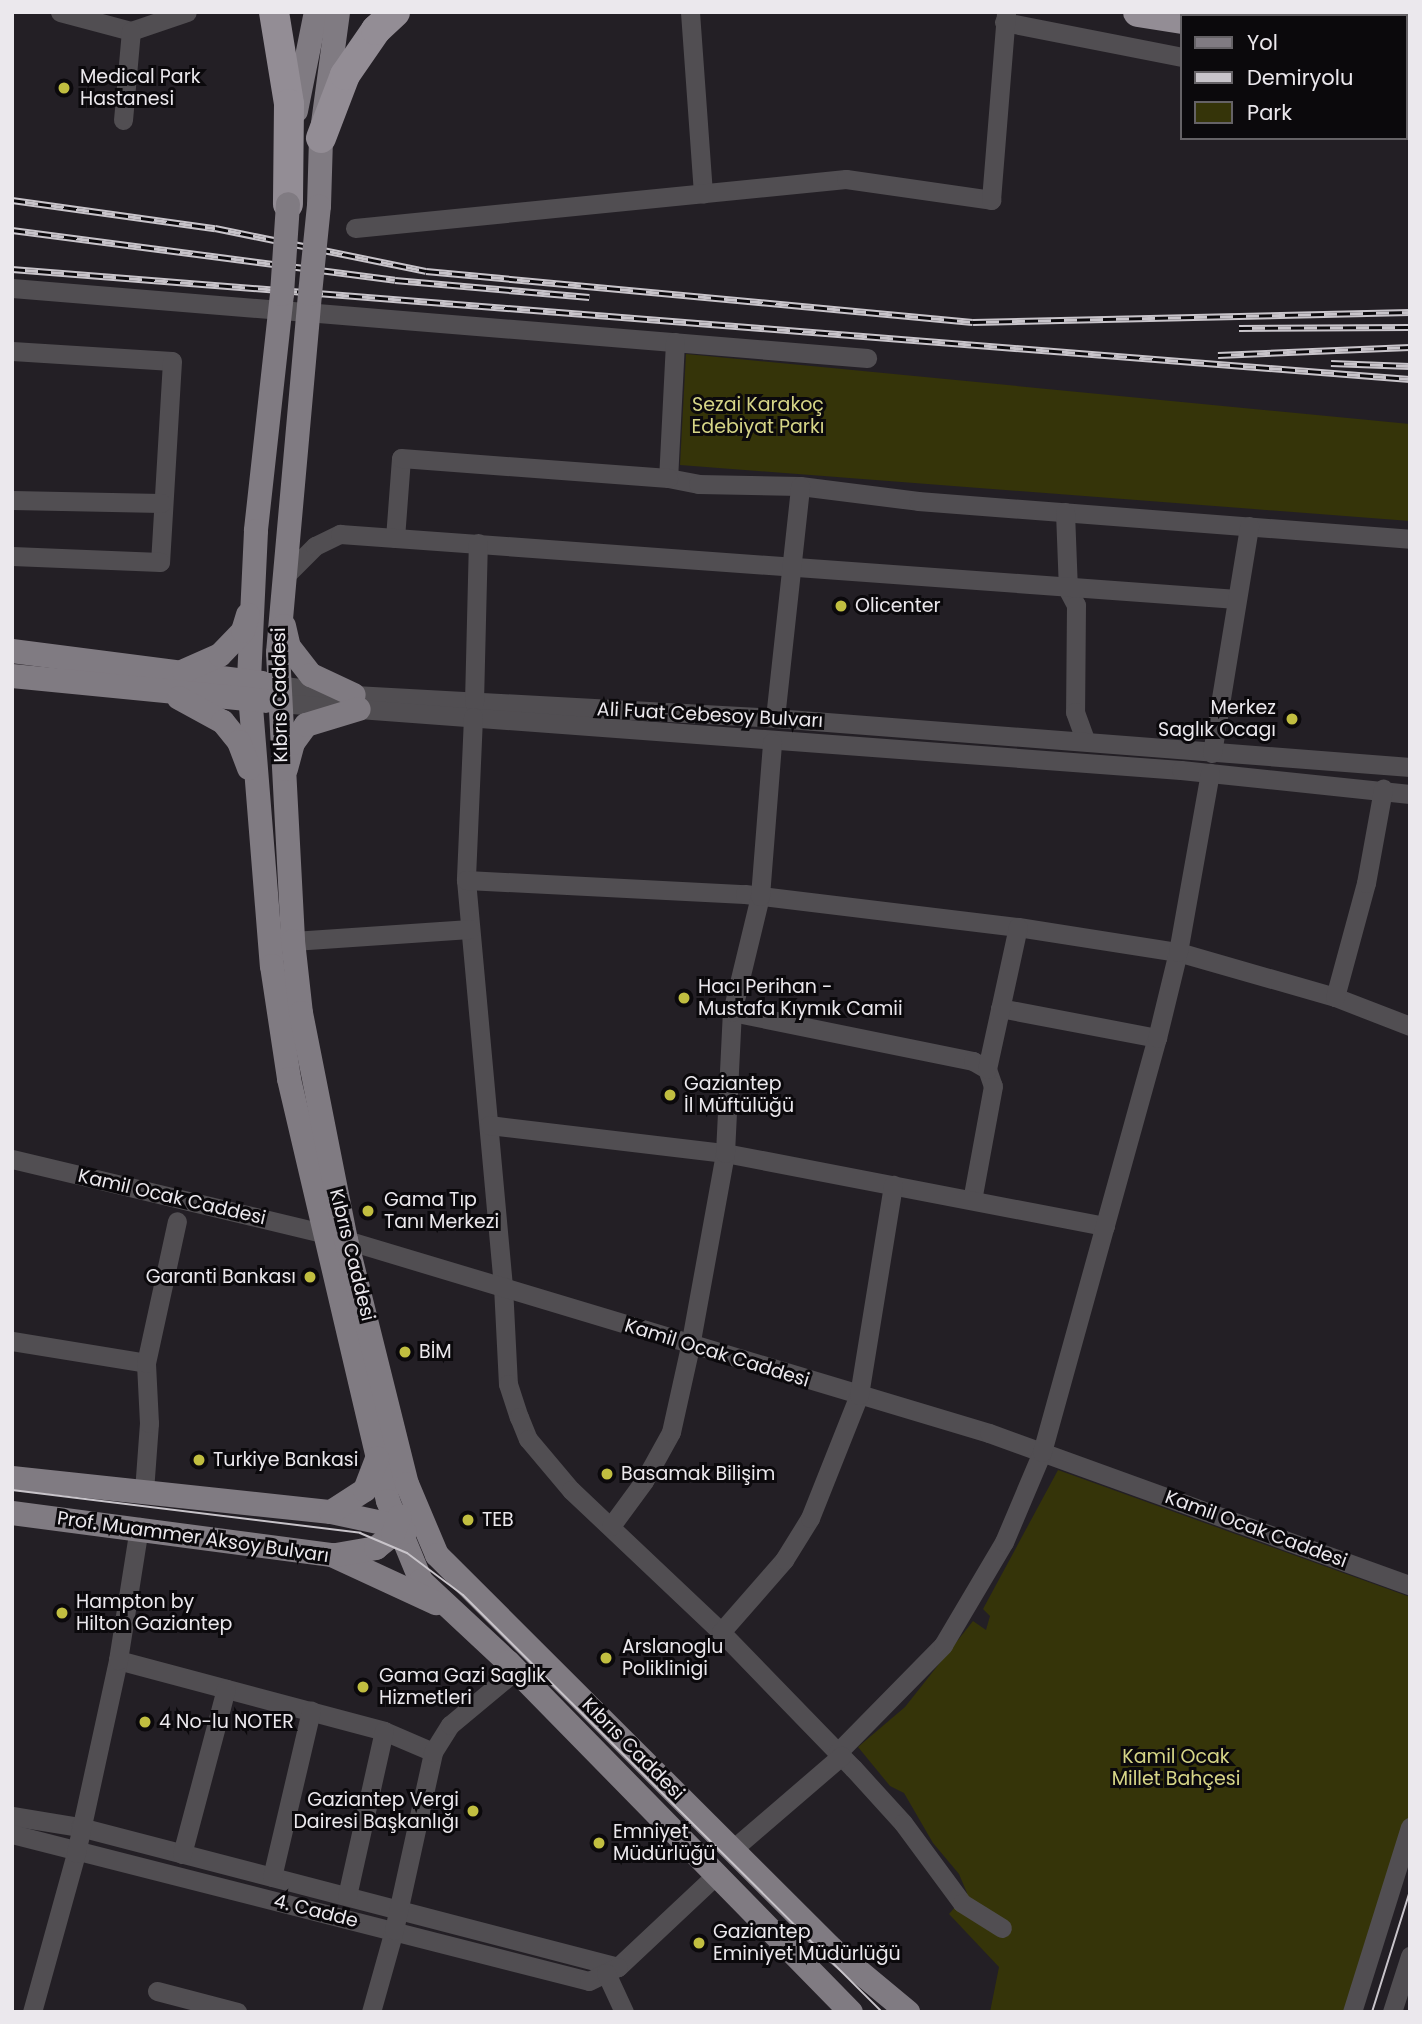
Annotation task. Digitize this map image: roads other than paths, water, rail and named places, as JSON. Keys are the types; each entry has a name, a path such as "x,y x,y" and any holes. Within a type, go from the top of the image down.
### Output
{"highway":[{"path":"321,138 345,75 376,30 395,12"},
{"path":"1138,12 1180,19"},
{"path":"1364,12 1386,14"},
{"path":"270,16 289,104 288,204"}],"main road":[{"path":"316,12 300,78 251,604 249,691 271,794 278,1020 323,1233 377,1457 397,1526 416,1573 447,1609 516,1670 718,1872 847,2010"},
{"name":"Kıbrıs Caddesi","path":"338,12 321,138 319,206 279,610 271,794 301,1013 346,1240 407,1484 437,1555 832,1949 899,2009"},
{"path":"184,671 207,663 233,642 243,631 251,604"},
{"path":"279,610 297,660 311,675 356,702"},
{"name":"Ali Fuat Cebesoy Bulvarı","path":"12,650 184,671 249,691 277,694"},
{"path":"12,676 166,692 249,691"},
{"path":"166,692 223,722 239,742 271,794"},
{"path":"271,794 293,743 306,725 356,702"},
{"path":"331,1512 365,1490 377,1457"},
{"name":"Prof. Muammer Aksoy Bulvarı","path":"12,1478 331,1512 397,1526 437,1555"},
{"path":"332,1555 367,1552 385,1542 397,1526 407,1484"},
{"name":"Prof. Muammer Aksoy Bulvarı","path":"12,1513 139,1527 332,1555 447,1609"}],"street":[{"path":"60,12 131,31 187,12"},
{"path":"690,12 703,194"},
{"path":"355,228 846,179 991,200 1005,17 1180,57"},
{"path":"123,121 131,31"},
{"path":"12,288 310,303 675,342 867,358"},
{"path":"668,478 675,342"},
{"path":"12,351 172,361 161,503 160,562 12,556"},
{"path":"395,537 401,458 668,478 698,484 800,486 1065,512 1410,540"},
{"path":"775,718 789,564 800,486"},
{"path":"12,500 161,503"},
{"path":"1065,512 1069,590 1076,605 1076,712 1085,740"},
{"path":"1212,753 1248,526"},
{"path":"282,579 315,546 340,534 789,564 1069,590 1237,600"},
{"path":"478,544 466,880 503,1286 508,1384 528,1439 571,1490 721,1632 839,1754 903,1823 962,1903 1002,1928"},
{"name":"Ali Fuat Cebesoy Bulvarı","path":"277,694 474,709 775,718 1410,767"},
{"path":"474,709 772,741 1210,773 1383,789 1410,794"},
{"path":"611,1526 644,1481 671,1432 690,1346 725,1153 732,1012 760,896 772,741"},
{"path":"733,1849 839,1754 943,1645 1004,1542 1042,1452 1157,1038 1178,952 1210,773"},
{"path":"1335,997 1366,883 1383,789"},
{"path":"466,880 760,896 1018,927 1178,952 1335,997 1410,1026"},
{"path":"972,1200 993,1086 987,1069 1018,927"},
{"path":"293,941 470,929"},
{"path":"1000,1008 1157,1038"},
{"path":"732,1012 973,1061 987,1069"},
{"path":"489,1125 725,1153 1105,1226"},
{"name":"Kamil Ocak Caddesi","path":"12,1159 323,1233 503,1286 690,1346 1042,1452 1410,1585"},
{"path":"721,1632 784,1560 810,1518 859,1395 893,1185"},
{"path":"144,1491 149,1423 146,1363 177,1222"},
{"path":"12,1341 146,1363"},
{"path":"32,2012 76,1853 118,1660 139,1527"},
{"path":"118,1660 384,1731 433,1752"},
{"path":"370,2012 394,1930 433,1752 450,1725 516,1670"},
{"path":"182,1854 226,1689"},
{"path":"272,1877 311,1711"},
{"path":"347,1896 384,1731"},
{"path":"12,1816 80,1827 399,1908 609,1967"},
{"path":"1352,2012 1410,1827"},
{"name":"4. Cadde","path":"12,1834 76,1853 394,1930 589,1981 609,1967"},
{"path":"609,1967 718,1872"},
{"path":"1392,2012 1410,1956"},
{"path":"609,1967 624,2012"},
{"path":"157,1991 194,2006 237,2012"}],"tram line":[{"path":"12,1490 360,1533 407,1553 463,1595 882,2012"},
{"path":"1372,2012 1410,1891"}],"railway":[{"path":"12,200 215,228 426,271 973,322 1410,312"},
{"path":"12,230 395,280 589,297"},
{"path":"12,269 1410,379"},
{"path":"1239,328 1410,327"},
{"path":"1218,355 1410,347"},
{"path":"1331,363 1410,366"}],"place":[{"name":"Medical Park Hastanesi","path":"64,88"},
{"name":"Olicenter","path":"841,606"},
{"name":"Merkez Saglık Ocagı","path":"1292,719"},
{"name":"Hacı Perihan - Mustafa Kıymık Camii","path":"684,998"},
{"name":"Gaziantep İl Müftülüğü","path":"670,1095"},
{"name":"Gama Tıp Tanı Merkezi","path":"368,1211"},
{"name":"Garanti Bankası","path":"310,1277"},
{"name":"BİM","path":"405,1352"},
{"name":"Turkiye Bankasi","path":"199,1460"},
{"name":"Basamak Bilişim","path":"607,1474"},
{"name":"TEB","path":"468,1520"},
{"name":"Hampton by Hilton Gaziantep","path":"62,1613"},
{"name":"Arslanoglu Poliklinigi","path":"606,1658"},
{"name":"Gama Gazi Saglık Hizmetleri","path":"363,1687"},
{"name":"4 No-lu NOTER","path":"145,1722"},
{"name":"Gaziantep Vergi Dairesi Başkanlığı","path":"473,1811"},
{"name":"Emniyet Müdürlüğü","path":"599,1843"},
{"name":"Gaziantep Eminiyet Müdürlüğü","path":"699,1943"}],"park label":[{"name":"Sezai Karakoç Edebiyat Parkı","path":"758,416"},
{"name":"Kamil Ocak Millet Bahçesi","path":"1176,1768"}]}
